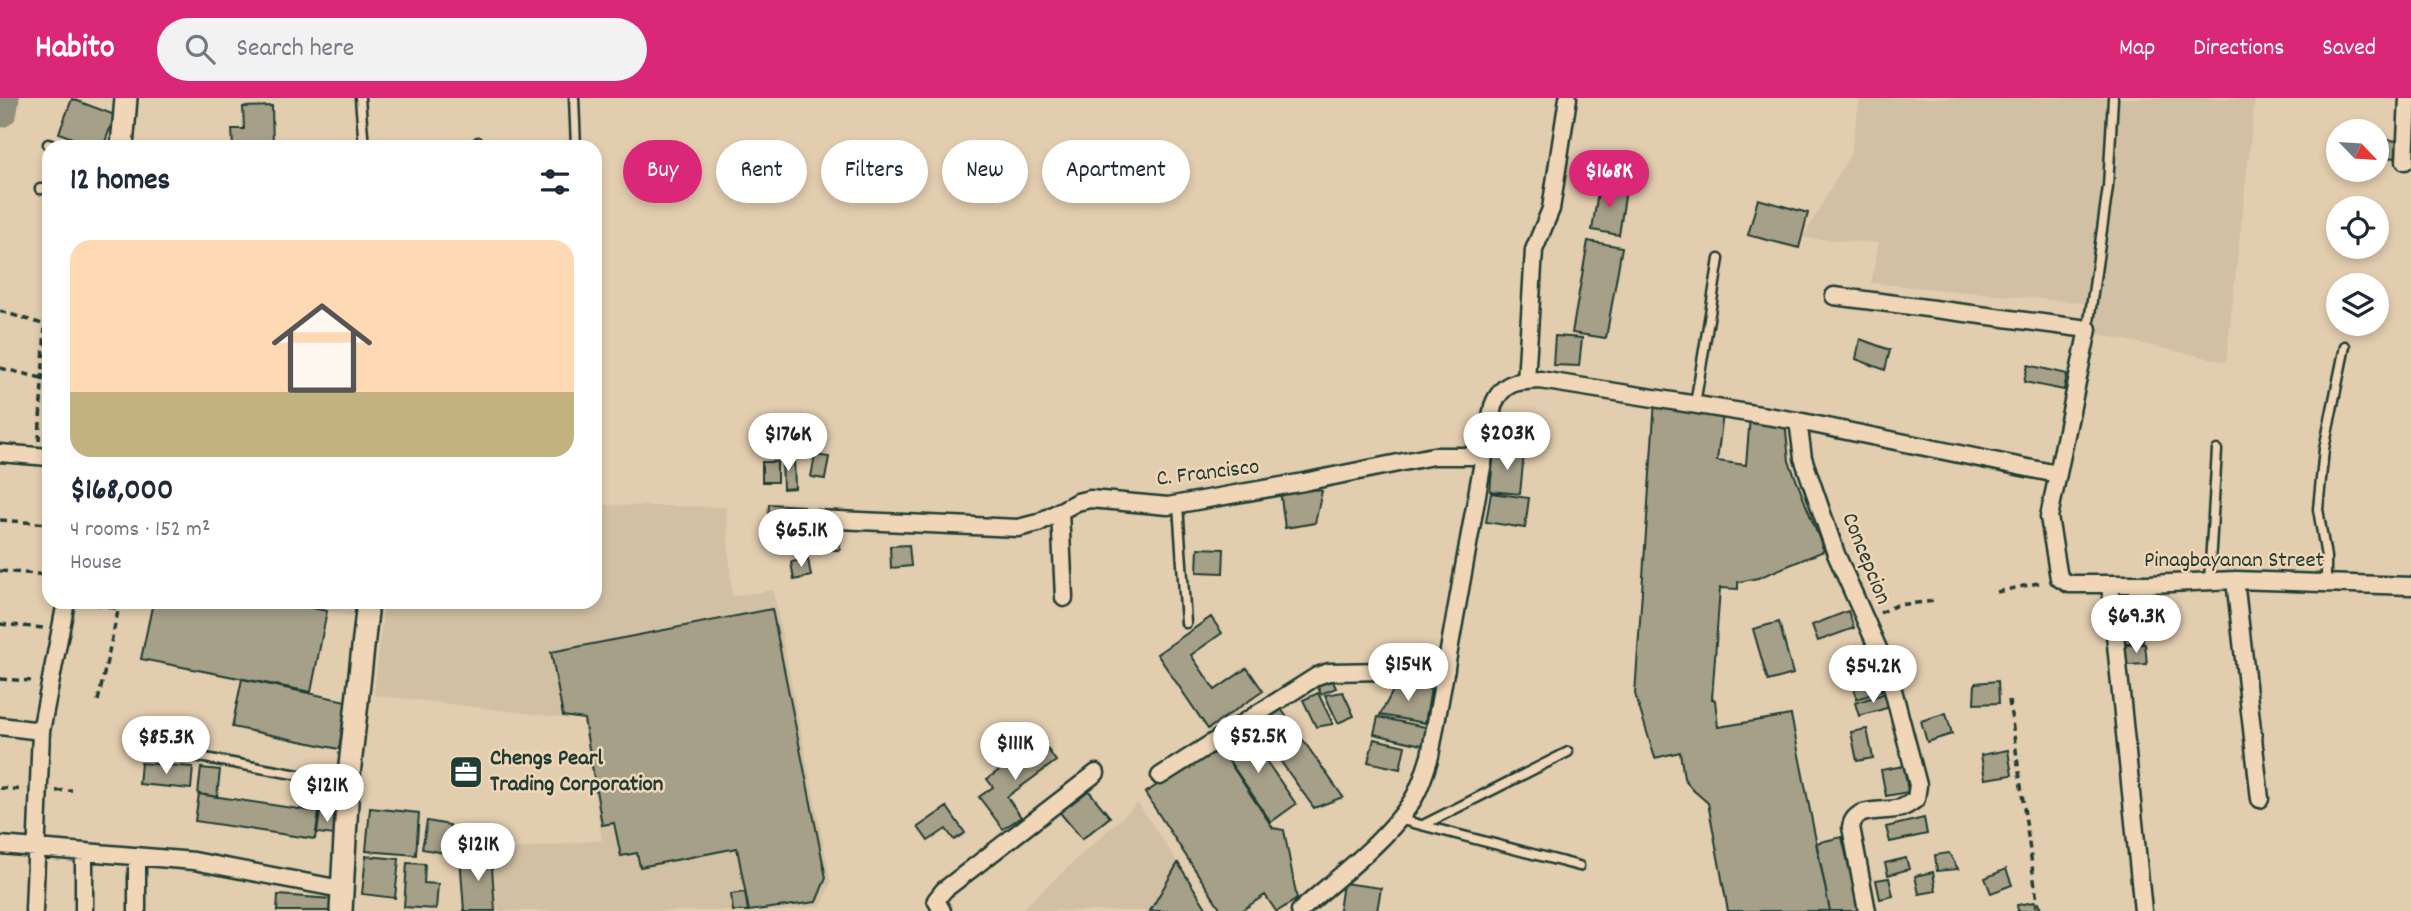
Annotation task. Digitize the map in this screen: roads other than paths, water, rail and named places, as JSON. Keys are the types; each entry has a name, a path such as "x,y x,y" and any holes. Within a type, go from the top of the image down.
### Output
{"street":[{"path":"123,140 126,98"},
{"path":"1526,381 1534,250 1551,209 1568,98"},
{"path":"2405,161 2408,98"},
{"path":"1300,911 1398,819 1414,798 1430,756 1493,406 1498,393 1507,385 1540,380 1798,421 2057,474 2088,329 1834,296"},
{"name":"Concepcion","path":"1798,421 1803,458 1836,554 1888,671 1919,785 1916,799 1903,807 1858,814 1852,820 1851,827 1867,911"},
{"path":"0,453 42,457"},
{"name":"C. Francisco","path":"815,519 1018,528 1038,523 1077,502 1090,499 1178,505 1433,456 1483,456"},
{"name":"Pinagbayanan Street","path":"2057,474 2049,517 2059,578 2069,583 2110,585 2235,580 2411,586"},
{"path":"1060,511 1064,598"},
{"path":"2235,580 2260,799"},
{"path":"2110,585 2143,911"},
{"path":"34,911 41,731 64,609"},
{"path":"341,911 348,784 367,609"},
{"path":"1160,776 1317,676 1329,672 1446,670"},
{"path":"0,726 41,731"},
{"path":"942,911 936,900 944,890 1096,773"},
{"path":"0,845 194,861 341,889"},
{"path":"83,911 84,852"},
{"path":"137,856 137,911"}],"lane":[{"path":"360,98 363,140"},
{"path":"574,98 576,140"},
{"path":"2088,329 2108,187 2113,98"},
{"path":"1695,405 1719,259"},
{"path":"2326,584 2326,557 2318,509 2324,449 2345,346"},
{"path":"2208,581 2217,450"},
{"path":"1178,505 1186,623"},
{"path":"149,748 348,784"},
{"path":"1423,825 1568,752"},
{"path":"1398,819 1579,866"}],"waterway":[{"path":"0,110 2,98"}],"place":[{"name":"Chengs Pearl Trading Corporation","path":"466,772"}]}
